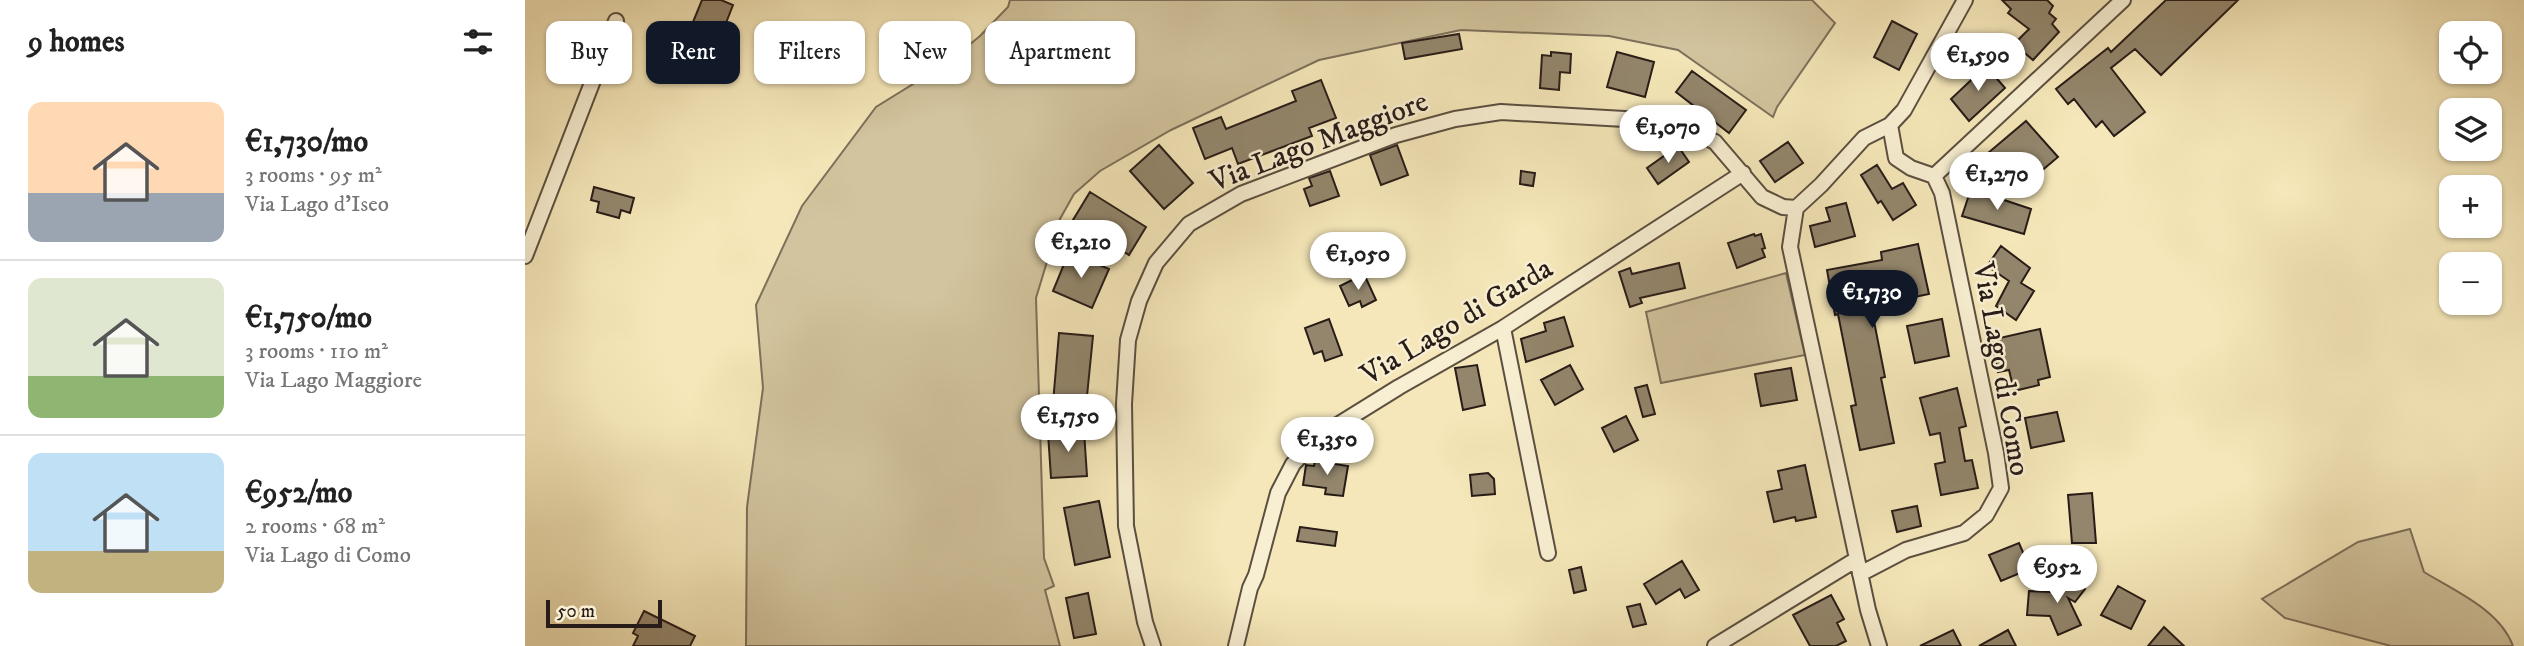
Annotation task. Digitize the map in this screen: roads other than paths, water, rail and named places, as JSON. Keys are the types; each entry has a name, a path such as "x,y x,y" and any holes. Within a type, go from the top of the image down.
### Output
{"street":[{"path":"1879,646 1860,574 1790,247 1796,208 1864,138 1890,125 1904,110 1965,0"},
{"path":"1890,125 1896,158 1911,168 1934,176 2123,0"},
{"path":"525,256 592,84"},
{"name":"Via Lago Maggiore","path":"1153,646 1145,622 1126,526 1124,415 1128,340 1139,300 1156,263 1189,224 1241,194 1396,135 1455,119 1501,112 1641,120 1685,127 1715,142 1762,197 1783,207 1796,208"},
{"name":"Via Lago di Garda","path":"1236,646 1278,493 1293,464 1320,436 1503,328 1743,173"},
{"name":"Via Lago di Como","path":"1860,574 1906,550 1964,533 1986,515 2001,488 1942,193 1934,176"},
{"path":"1503,328 1548,553"},
{"path":"1715,646 1857,559"}]}
